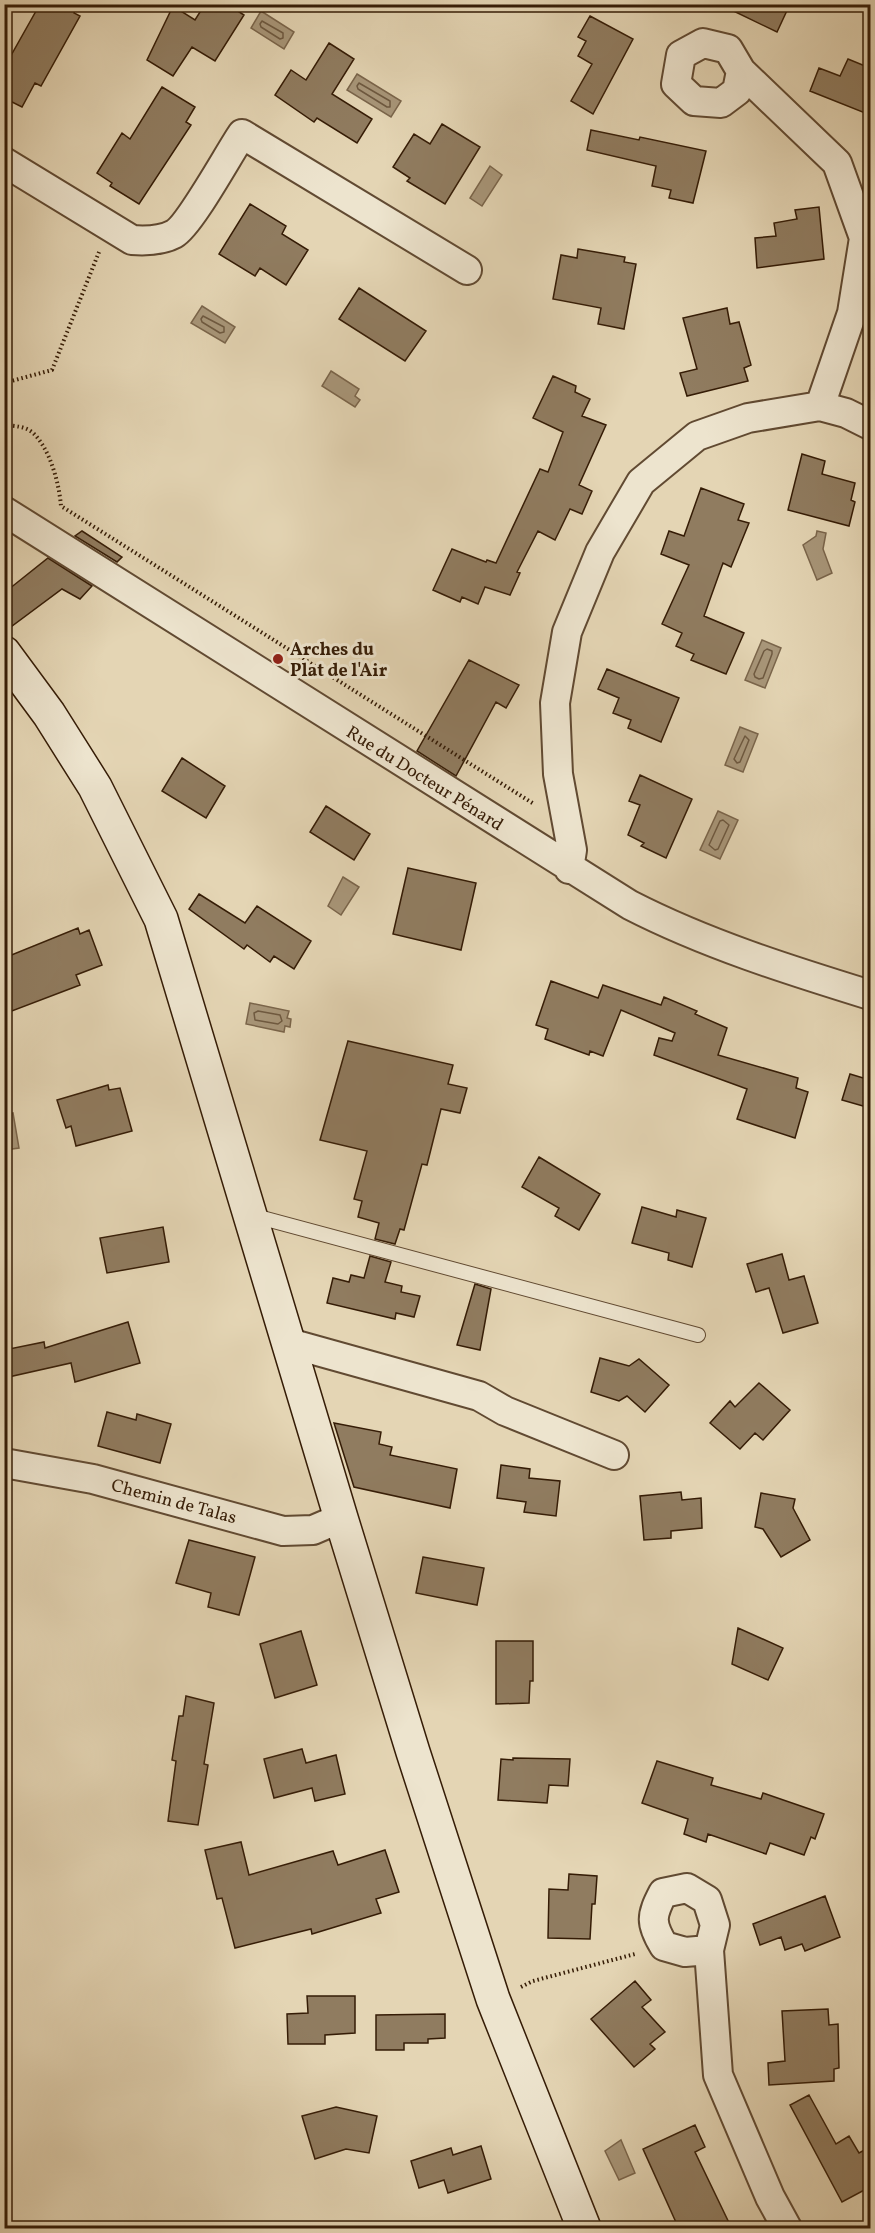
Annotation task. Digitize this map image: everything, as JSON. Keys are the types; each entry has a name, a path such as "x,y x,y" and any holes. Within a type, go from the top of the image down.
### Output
{"main road":[{"path":"4,653 49,714 96,787 161,919 413,1752 493,1999 585,2229"}],"street":[{"path":"741,71 837,163 864,238 852,313 820,406"},
{"path":"4,162 132,240 152,241 174,234 187,221 242,134 467,270"},
{"path":"569,869 572,850 558,774 555,703 567,632 600,552 641,482 697,436 748,418 820,406 846,413 870,425"},
{"name":"Rue du Docteur Pénard","path":"4,511 569,869 630,905 674,927 812,977 870,995"},
{"path":"289,1343 478,1396 505,1411 614,1455"},
{"name":"Chemin de Talas","path":"4,1463 93,1479 283,1531 313,1530 341,1518"},
{"path":"709,1950 685,1952 664,1946 655,1932 653,1912 663,1893 687,1888 707,1900 715,1925 709,1950 718,2075 786,2229"}],"lane":[{"path":"250,1215 698,1335"}],"path":[{"path":"4,383 52,370 110,226"},
{"path":"4,425 31,431 42,444 58,487 61,506 567,825"},
{"path":"533,1981 664,1946"}],"water":[{"path":"261,11 294,32 284,49 251,28"},
{"path":"357,74 401,101 391,117 347,90"},
{"path":"490,166 502,175 482,206 470,198"},
{"path":"202,306 235,327 225,343 191,323"},
{"path":"331,371 359,389 355,396 360,400 355,407 322,386"},
{"path":"817,531 826,533 823,549 832,573 817,580 803,545 816,536"},
{"path":"762,640 781,648 765,688 745,680"},
{"path":"740,727 758,734 743,772 725,765"},
{"path":"718,811 738,820 720,859 700,850"},
{"path":"343,877 359,887 341,915 328,906"},
{"path":"250,1003 289,1011 287,1018 291,1019 290,1027 285,1026 284,1032 246,1024"},
{"path":"13,1113 19,1148 5,1150 5,1115"},
{"path":"621,2140 635,2173 619,2180 605,2151"}],"building":[{"path":"40,4 78,4 74,13 80,16 41,86 35,83 22,107 4,98 4,68"},
{"path":"205,4 227,4 244,15 215,61 192,47 173,76 147,60 173,6 195,20"},
{"path":"719,4 790,4 777,32"},
{"path":"590,16 633,39 593,114 571,101 592,64 578,56 586,41 578,37"},
{"path":"329,43 354,59 332,94 372,119 357,143 317,118 314,122 275,95 291,70 306,80"},
{"path":"848,59 870,68 870,115 810,91 819,68 840,76"},
{"path":"162,87 195,107 186,122 191,125 139,204 110,186 112,183 97,173 122,133 130,139"},
{"path":"442,124 480,147 445,204 407,181 410,178 393,167 414,134 430,144"},
{"path":"591,130 639,140 640,137 706,151 693,203 669,198 671,190 652,186 656,166 587,150"},
{"path":"250,204 286,226 282,234 308,250 286,285 260,268 255,276 219,254"},
{"path":"819,207 824,259 757,268 755,238 776,236 774,223 797,219 795,210"},
{"path":"578,249 625,257 624,262 636,264 624,329 598,324 601,308 553,299 561,255 577,258"},
{"path":"359,288 426,331 405,361 339,319"},
{"path":"727,308 730,324 739,322 751,365 744,368 748,381 687,396 680,373 697,369 683,318"},
{"path":"553,376 576,386 575,392 590,399 582,416 606,425 579,485 592,491 582,514 570,509 555,540 538,531 517,572 520,573 510,595 485,587 478,604 462,597 460,602 433,590 452,549 486,562 487,560 496,563 540,469 548,472 563,432 533,418"},
{"path":"802,454 825,461 822,474 855,483 851,500 855,502 849,526 788,510"},
{"path":"701,488 744,504 738,520 749,523 731,567 723,563 704,616 744,633 726,674 691,660 694,654 676,646 682,633 662,624 689,565 661,554 669,531 684,536"},
{"path":"82,531 122,557 117,562 75,536"},
{"path":"48,558 92,586 80,599 62,589 4,632 4,593"},
{"path":"469,660 519,685 506,708 496,702 456,776 417,751"},
{"path":"607,669 679,698 661,742 628,728 631,720 613,713 619,698 598,689"},
{"path":"182,758 225,786 206,818 162,791"},
{"path":"640,775 692,799 666,858 641,846 644,843 628,835 640,805 629,801"},
{"path":"326,806 370,834 354,860 310,832"},
{"path":"408,868 476,883 461,950 393,934"},
{"path":"199,894 245,923 257,906 311,941 294,969 274,956 270,962 247,945 244,949 189,909"},
{"path":"78,928 80,934 89,930 102,965 76,975 80,985 4,1014 4,958"},
{"path":"551,981 598,998 603,985 661,1005 664,997 697,1011 695,1014 727,1028 718,1055 798,1078 796,1088 808,1092 795,1138 737,1119 747,1089 654,1055 659,1038 672,1041 675,1033 621,1010 603,1056 590,1051 589,1055 545,1039 548,1029 536,1025"},
{"path":"348,1041 453,1065 448,1084 467,1088 460,1113 441,1109 427,1165 422,1164 404,1230 400,1229 395,1244 375,1239 379,1223 358,1217 362,1201 354,1199 367,1151 320,1140"},
{"path":"850,1074 870,1080 870,1108 842,1100"},
{"path":"108,1085 109,1090 120,1088 132,1131 76,1146 71,1126 66,1128 57,1100"},
{"path":"539,1157 600,1194 579,1230 555,1216 559,1208 522,1187"},
{"path":"642,1207 676,1217 677,1210 706,1218 692,1267 668,1260 669,1253 632,1243"},
{"path":"163,1227 169,1262 107,1273 100,1238"},
{"path":"782,1254 789,1280 804,1276 818,1323 783,1333 769,1288 756,1292 747,1264"},
{"path":"370,1256 391,1262 385,1282 402,1286 401,1292 420,1296 414,1317 396,1313 395,1319 327,1303 333,1278 349,1282 351,1275 364,1278"},
{"path":"475,1284 491,1289 480,1350 457,1345"},
{"path":"128,1322 140,1363 75,1382 71,1363 4,1378 4,1350 44,1342 45,1348"},
{"path":"600,1358 629,1366 639,1359 669,1385 645,1412 627,1396 619,1401 591,1392"},
{"path":"759,1383 790,1410 763,1440 755,1433 740,1449 710,1423 730,1401 735,1407"},
{"path":"107,1412 136,1420 137,1414 171,1424 160,1463 98,1446"},
{"path":"334,1423 381,1432 379,1444 392,1447 390,1455 457,1469 450,1508 354,1487"},
{"path":"501,1465 530,1469 529,1478 560,1481 556,1516 524,1512 526,1502 497,1498"},
{"path":"681,1492 682,1500 701,1498 702,1528 671,1531 671,1538 644,1540 640,1496"},
{"path":"761,1493 795,1499 793,1508 810,1540 781,1557 763,1529 755,1527"},
{"path":"189,1540 255,1557 239,1615 208,1607 211,1593 176,1583"},
{"path":"423,1557 484,1568 477,1605 416,1593"},
{"path":"738,1628 783,1648 768,1680 732,1664"},
{"path":"301,1631 317,1685 275,1698 260,1644"},
{"path":"496,1641 533,1641 533,1681 530,1681 529,1703 496,1704"},
{"path":"186,1696 214,1703 204,1764 208,1765 198,1825 168,1821 176,1761 172,1760 179,1716 183,1716"},
{"path":"302,1749 306,1763 336,1755 345,1794 315,1801 312,1788 274,1798 264,1759"},
{"path":"513,1758 570,1759 568,1786 549,1785 547,1803 498,1800 501,1759 513,1760"},
{"path":"657,1761 713,1778 711,1785 761,1799 763,1793 824,1814 815,1839 811,1837 804,1855 770,1843 766,1854 708,1834 706,1842 684,1834 688,1819 642,1803"},
{"path":"241,1842 249,1875 333,1851 338,1865 385,1850 399,1892 376,1899 381,1913 312,1934 311,1929 235,1948 222,1898 217,1899 205,1850"},
{"path":"569,1874 597,1876 595,1904 592,1904 590,1939 548,1938 549,1889 568,1890"},
{"path":"825,1896 840,1937 805,1951 802,1944 785,1950 781,1937 760,1945 753,1924"},
{"path":"635,1981 651,2000 642,2007 665,2032 650,2044 655,2049 634,2067 591,2019"},
{"path":"307,1996 355,1996 355,2033 325,2035 325,2044 288,2044 287,2014 308,2013"},
{"path":"828,2009 829,2025 838,2024 839,2068 834,2069 834,2081 769,2085 768,2063 785,2061 782,2011"},
{"path":"445,2014 445,2038 428,2039 428,2043 404,2043 404,2050 376,2050 376,2015"},
{"path":"809,2095 836,2144 849,2136 859,2153 870,2147 870,2187 842,2202 790,2105"},
{"path":"336,2107 377,2116 369,2153 346,2149 315,2159 302,2116"},
{"path":"695,2125 705,2147 695,2152 732,2229 679,2229 643,2149"},
{"path":"481,2146 491,2179 448,2193 444,2180 419,2188 411,2161 451,2148 453,2155"}],"place":[{"name":"Arches du Plat de l'Air","path":"278,659"}]}
